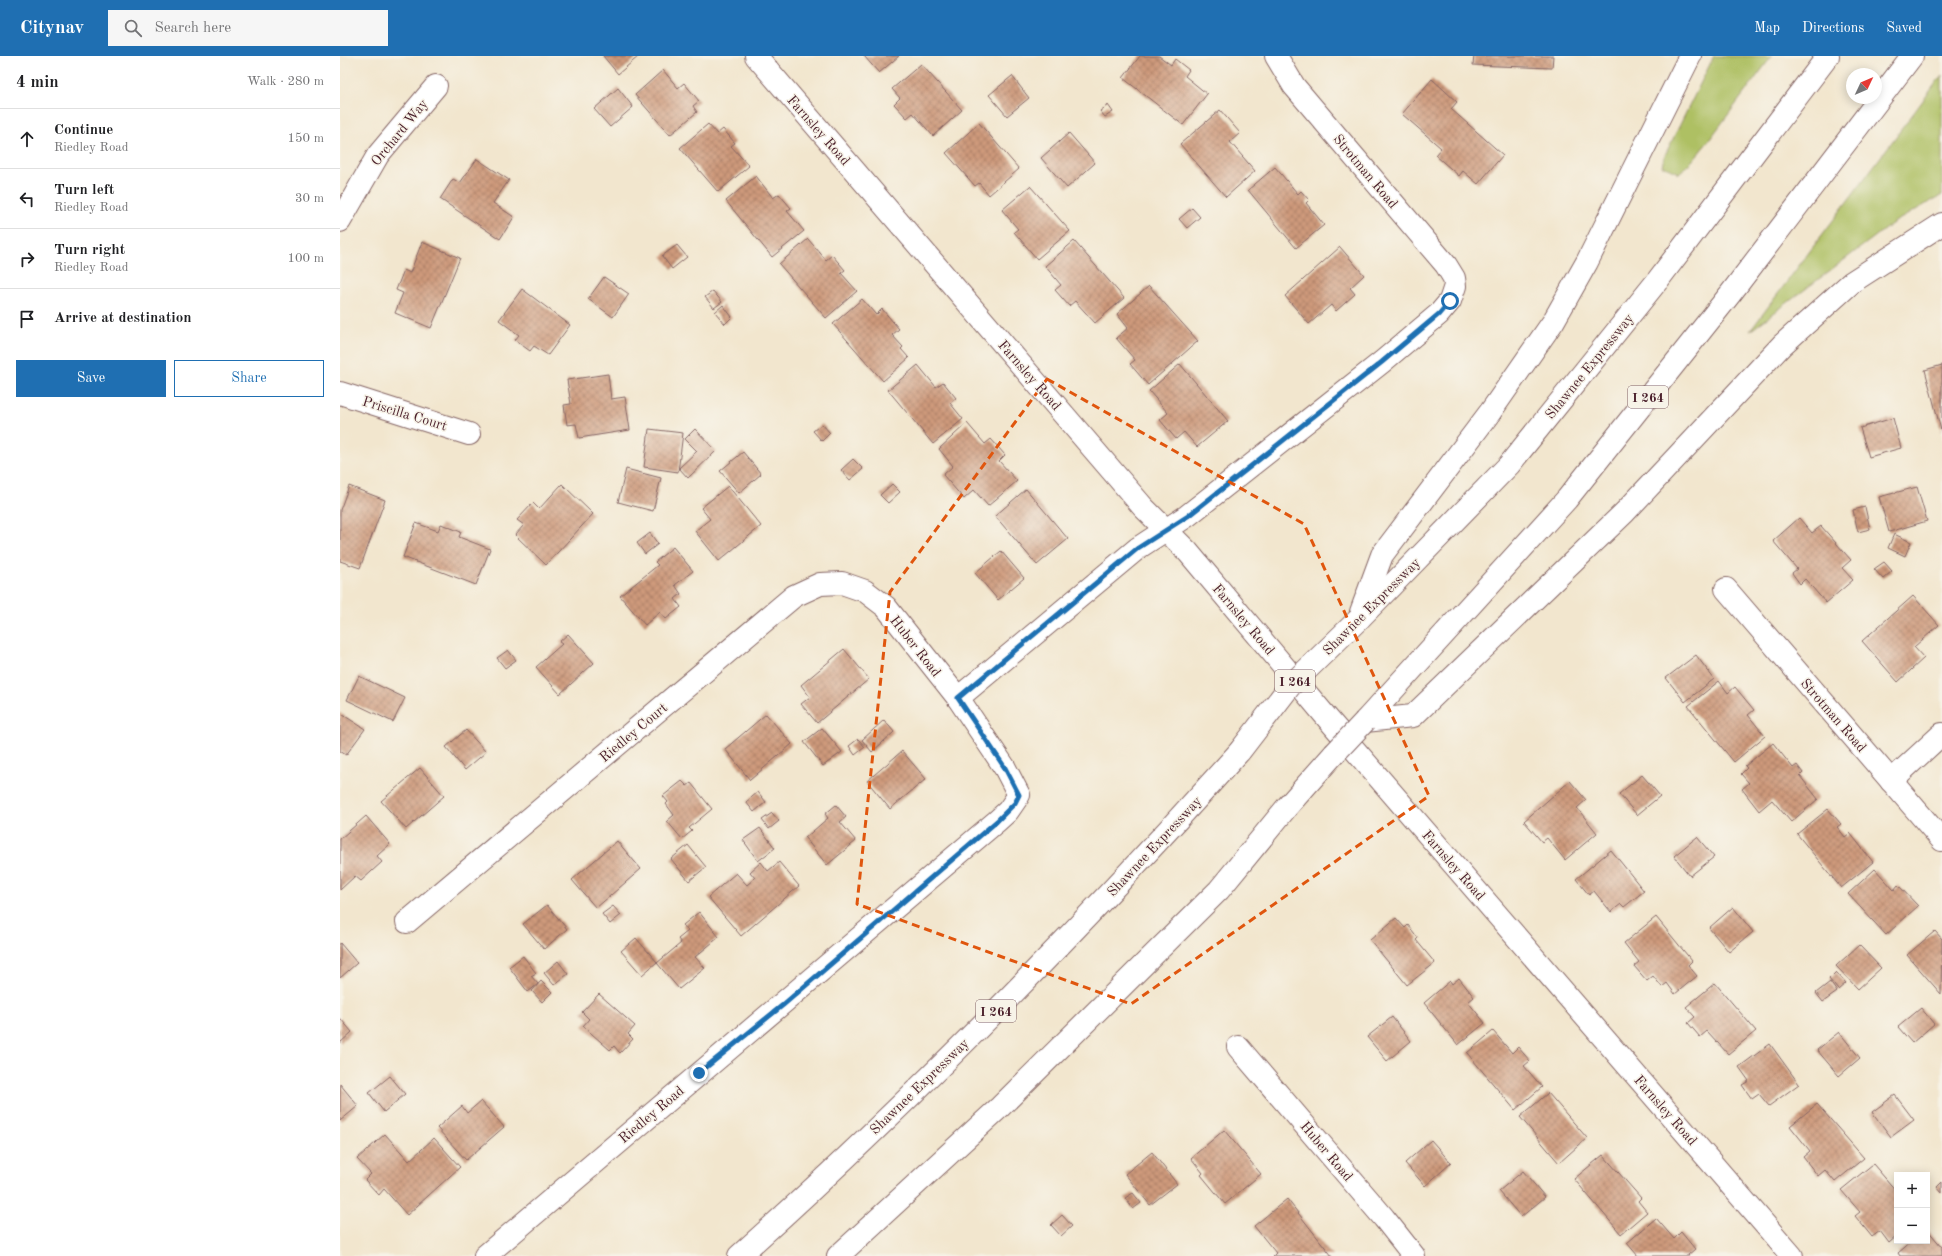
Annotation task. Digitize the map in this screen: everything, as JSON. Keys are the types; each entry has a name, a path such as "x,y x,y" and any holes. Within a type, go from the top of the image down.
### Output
{"main road":[{"name":"Farnsley Road","path":"756,56 1143,507 1188,552 1328,719 1792,1256"},
{"name":"Strotman Road","path":"1166,530 1194,512 1382,362 1439,314 1450,301 1455,286 1454,278 1446,265 1294,86 1276,56"},
{"path":"1358,619 1382,555 1491,411 1554,322 1608,221 1690,56"},
{"name":"Shawnee Expressway","path":"739,1256 900,1105 1026,981 1157,844 1240,751 1290,686 1509,465 1658,280 1828,56"},
{"name":"I 264","path":"838,1256 1000,1107 1219,890 1286,807 1567,498 1731,293 1912,56"},
{"name":"Orchard Way","path":"340,221 378,155 436,86"},
{"path":"1365,721 1413,716 1625,512 1782,344 1852,282 1942,224"},
{"name":"Priscilla Court","path":"340,393 469,434"},
{"path":"958,698 1138,548 1166,530"},
{"name":"Riedley Court","path":"407,922 794,596 820,584 842,583 865,591 873,597"},
{"name":"Strotman Road","path":"1726,590 1942,840"},
{"name":"Huber Road","path":"873,597 886,607 958,698"},
{"name":"Riedley Road","path":"484,1256 699,1073 783,1005 997,821 1015,803 1019,795 1005,768 958,698"},
{"path":"1891,781 1942,734"},
{"name":"Huber Road","path":"1238,1048 1384,1218 1414,1256"}],"highlighted area":[{"path":"1047,379 1304,524 1429,796 1131,1004 857,904 890,592"}],"green space":[{"path":"1714,56 1772,56 1707,143 1692,161 1678,174 1678,172 1662,166 1664,157"},
{"path":"1942,75 1942,195 1893,223 1750,331"}],"building":[{"path":"603,56 639,56 618,74"},
{"path":"864,56 899,56 879,73"},
{"path":"1140,56 1159,56 1171,65 1175,59 1189,70 1185,76 1207,94 1183,125 1123,78"},
{"path":"1474,56 1553,56 1552,68 1473,65"},
{"path":"921,64 962,110 933,136 913,113 907,118 894,104 900,98 892,89"},
{"path":"663,70 678,88 684,83 699,101 693,106 697,112 670,135 635,95"},
{"path":"1012,76 1029,98 1007,116 989,95"},
{"path":"1432,79 1457,102 1451,109 1503,155 1478,184 1463,171 1459,176 1435,155 1441,148 1402,114"},
{"path":"618,88 633,107 610,127 594,109"},
{"path":"1108,105 1113,112 1105,117 1100,111"},
{"path":"1220,110 1240,133 1230,142 1255,171 1226,197 1180,144"},
{"path":"979,123 1019,169 989,195 979,183 975,186 946,153"},
{"path":"708,124 717,134 723,129 735,143 731,146 749,166 718,192 680,148"},
{"path":"1069,133 1095,163 1067,188 1041,158"},
{"path":"477,159 509,180 493,203 514,217 500,239 440,199 453,179 460,183"},
{"path":"1275,167 1298,194 1301,191 1309,200 1306,203 1324,225 1296,248 1248,190"},
{"path":"756,176 773,198 779,194 791,208 787,211 804,231 772,257 726,201"},
{"path":"1030,186 1070,231 1037,259 1014,232 1018,229 1002,210"},
{"path":"1192,208 1200,217 1187,228 1179,219"},
{"path":"808,239 826,260 832,255 845,270 841,273 857,291 826,318 779,264"},
{"path":"1074,241 1124,298 1095,323 1075,301 1069,306 1055,290 1061,285 1045,266"},
{"path":"422,242 460,258 431,328 395,313 403,293 396,290 404,270 410,273"},
{"path":"677,245 687,257 672,269 662,256"},
{"path":"1340,247 1364,275 1350,288 1355,294 1336,311 1331,305 1309,324 1285,296"},
{"path":"604,277 629,294 613,317 588,299"},
{"path":"1149,286 1198,341 1148,385 1130,364 1135,360 1116,338 1128,328 1117,314"},
{"path":"522,289 570,325 548,355 534,346 530,351 515,340 519,335 499,320"},
{"path":"713,291 722,302 714,308 705,297"},
{"path":"862,299 876,315 882,309 899,329 892,335 903,347 901,349 909,358 883,381 833,324"},
{"path":"723,305 732,317 725,324 715,312"},
{"path":"1180,364 1228,421 1197,447 1184,432 1176,439 1160,420 1168,413 1149,391"},
{"path":"918,365 936,387 943,382 956,398 950,403 963,419 933,444 888,390"},
{"path":"1942,365 1942,434 1925,370"},
{"path":"608,374 611,399 625,397 630,430 579,438 576,424 567,425 564,405 571,404 567,380"},
{"path":"1893,418 1901,448 1869,457 1860,428"},
{"path":"967,423 985,444 991,439 1005,455 999,461 1017,481 988,506 974,490 964,499 943,475 953,466 939,449"},
{"path":"822,424 830,433 822,441 813,431"},
{"path":"649,429 683,433 678,472 644,467"},
{"path":"695,429 716,451 688,478 679,468 697,451 685,439"},
{"path":"743,452 761,474 739,493 720,471"},
{"path":"853,459 863,469 850,480 841,470"},
{"path":"626,469 661,478 653,511 618,502"},
{"path":"562,484 593,514 546,565 515,535 524,525 517,520 533,503 539,509"},
{"path":"892,484 900,492 888,503 880,495"},
{"path":"349,486 385,500 360,568 340,561 340,510"},
{"path":"728,486 761,526 719,561 695,531 710,519 701,508"},
{"path":"1917,487 1927,521 1889,532 1879,497"},
{"path":"1026,489 1068,539 1037,565 995,516"},
{"path":"1865,507 1870,529 1858,532 1853,510"},
{"path":"1799,518 1812,533 1821,526 1851,560 1842,568 1853,580 1826,603 1805,579 1800,584 1792,573 1797,569 1773,541"},
{"path":"416,523 438,531 441,524 461,532 459,537 490,549 476,585 403,557"},
{"path":"650,533 658,544 645,554 637,543"},
{"path":"1894,534 1911,542 1905,556 1888,548"},
{"path":"673,547 693,571 675,585 681,594 675,599 681,607 666,619 660,612 645,625 620,596 658,565 655,562"},
{"path":"1001,551 1024,578 998,600 975,573"},
{"path":"1884,562 1892,571 1883,579 1874,569"},
{"path":"1913,596 1939,625 1914,647 1924,658 1898,682 1862,641"},
{"path":"568,634 594,663 560,694 536,667 562,644 559,642"},
{"path":"844,649 869,679 817,723 801,704 810,697 801,685"},
{"path":"508,650 516,660 505,668 497,658"},
{"path":"1696,655 1714,679 1685,702 1666,678"},
{"path":"359,676 405,698 393,722 347,700"},
{"path":"1719,681 1728,693 1735,687 1754,710 1748,715 1765,736 1734,762 1688,706"},
{"path":"340,713 365,729 346,755 340,751"},
{"path":"766,714 792,744 750,780 725,749"},
{"path":"884,720 894,732 872,752 862,740"},
{"path":"822,728 842,752 823,766 804,742"},
{"path":"466,730 486,752 465,770 446,747"},
{"path":"858,739 865,747 855,755 849,746"},
{"path":"1773,743 1793,768 1797,765 1803,773 1800,776 1818,799 1791,822 1772,800 1759,811 1742,789 1749,783 1741,774 1747,768 1745,766"},
{"path":"902,751 926,779 890,809 867,781"},
{"path":"420,768 444,796 406,829 381,801"},
{"path":"1642,775 1660,796 1637,815 1619,794"},
{"path":"682,781 687,786 691,783 712,809 689,828 692,831 682,839 667,821 674,815 666,804 668,802 663,796"},
{"path":"1570,781 1586,800 1577,808 1597,833 1565,860 1547,838 1542,842 1524,821"},
{"path":"758,792 766,802 754,812 746,802"},
{"path":"836,805 846,817 840,822 856,841 827,865 805,838 828,818 825,814"},
{"path":"1828,809 1841,824 1837,827 1845,837 1850,833 1873,862 1841,888 1797,834"},
{"path":"772,813 779,821 769,829 762,820"},
{"path":"366,816 390,844 377,856 382,862 361,881 355,876 340,890 340,839"},
{"path":"760,828 775,848 758,861 743,840"},
{"path":"1697,837 1714,857 1690,876 1674,856"},
{"path":"617,841 641,869 596,908 572,880"},
{"path":"688,845 706,867 689,881 671,859"},
{"path":"1611,850 1644,891 1624,907 1621,904 1611,912 1594,891 1589,895 1576,879"},
{"path":"761,862 768,871 779,862 799,886 741,936 708,897 736,873 747,885 755,878 750,872"},
{"path":"1875,869 1894,890 1898,885 1918,906 1886,935 1848,894"},
{"path":"547,905 567,929 544,949 523,924"},
{"path":"613,906 621,915 610,924 602,914"},
{"path":"1733,907 1753,932 1729,952 1709,928"},
{"path":"699,912 719,937 695,957 705,968 679,989 657,963 681,943 678,939 688,931 683,925"},
{"path":"1656,917 1692,961 1688,965 1697,976 1675,994 1667,983 1662,987 1653,976 1647,981 1634,966 1639,962 1624,943"},
{"path":"1396,918 1405,928 1408,925 1418,938 1416,940 1435,963 1407,985 1370,940"},
{"path":"1935,931 1942,939 1941,994 1907,955"},
{"path":"636,938 657,962 642,975 621,951"},
{"path":"340,943 357,963 340,978"},
{"path":"1859,945 1881,968 1858,989 1836,966"},
{"path":"523,956 536,973 531,976 538,984 528,992 509,967"},
{"path":"558,961 568,974 554,985 544,973"},
{"path":"1836,972 1846,983 1838,990 1829,979"},
{"path":"1459,978 1474,997 1468,1002 1485,1023 1458,1045 1424,1003 1450,981 1452,984"},
{"path":"541,981 552,992 542,1002 532,991"},
{"path":"1830,982 1837,992 1823,1002 1816,993"},
{"path":"1715,983 1756,1031 1728,1054 1707,1031 1700,1037 1688,1023 1695,1017 1686,1007"},
{"path":"599,994 635,1026 628,1034 633,1039 620,1053 614,1046 610,1050 583,1026 589,1019 582,1012"},
{"path":"1921,1008 1934,1024 1912,1043 1898,1027"},
{"path":"1392,1017 1411,1041 1387,1061 1367,1037"},
{"path":"340,1018 352,1032 340,1043"},
{"path":"1493,1031 1512,1053 1518,1047 1530,1061 1524,1066 1542,1087 1515,1110 1467,1053"},
{"path":"1839,1032 1860,1058 1839,1076 1817,1050"},
{"path":"1770,1044 1799,1084 1769,1106 1759,1094 1752,1099 1742,1085 1749,1081 1739,1067"},
{"path":"390,1076 405,1094 384,1112 369,1093"},
{"path":"340,1084 358,1106 340,1121"},
{"path":"1548,1093 1587,1138 1559,1163 1520,1117"},
{"path":"1895,1095 1914,1120 1891,1137 1872,1112"},
{"path":"481,1101 504,1127 466,1160 437,1128 462,1106 467,1113"},
{"path":"1817,1104 1864,1158 1835,1182 1825,1170 1818,1176 1803,1157 1810,1151 1790,1126"},
{"path":"1224,1130 1261,1174 1225,1204 1201,1175 1203,1173 1191,1158"},
{"path":"385,1134 409,1161 434,1138 460,1167 407,1215 384,1189 379,1195 365,1180 371,1174 357,1159"},
{"path":"1431,1140 1451,1163 1425,1186 1405,1163"},
{"path":"1152,1152 1177,1184 1150,1205 1125,1174"},
{"path":"1603,1155 1641,1198 1638,1201 1647,1212 1621,1234 1574,1179"},
{"path":"1873,1164 1894,1188 1894,1239 1889,1243 1880,1231 1872,1237 1855,1216 1860,1212 1841,1190"},
{"path":"1523,1171 1545,1197 1521,1217 1499,1191"},
{"path":"1942,1182 1942,1193 1937,1187"},
{"path":"1133,1193 1141,1203 1133,1209 1125,1198"},
{"path":"1287,1199 1332,1256 1273,1256 1276,1253 1254,1226"},
{"path":"1062,1215 1072,1226 1061,1236 1051,1225"},
{"path":"1656,1218 1674,1239 1681,1232 1695,1249 1688,1255 1689,1256 1638,1256 1627,1243"},
{"path":"1930,1233 1942,1247 1942,1256 1900,1256 1898,1253 1908,1244 1930,1244"}],"route":[{"path":"699,1073 783,1005 997,821 1015,803 1019,795 1016,787 958,698 1133,554 1138,548 1188,516 1382,362 1439,314 1450,301"}]}
